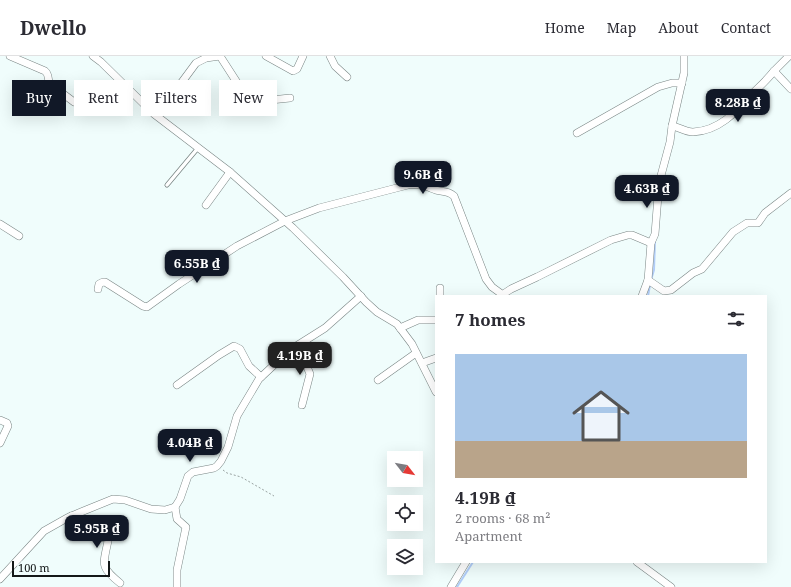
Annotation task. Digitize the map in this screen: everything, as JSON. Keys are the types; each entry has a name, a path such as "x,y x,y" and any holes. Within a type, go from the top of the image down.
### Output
{"street":[{"path":"10,56 45,71 49,76 48,81 50,84 74,102"},
{"path":"93,56 141,101"},
{"path":"101,62 106,56"},
{"path":"183,80 196,62 197,58 220,56 251,102 290,98"},
{"path":"266,56 293,71 297,69 303,56"},
{"path":"330,56 335,66 347,77"},
{"path":"643,295 651,282 651,243 655,234 658,188 670,142 676,127 685,69 684,56"},
{"path":"676,127 688,132 694,132 722,123 732,115 789,56"},
{"path":"774,72 791,89"},
{"path":"577,133 658,87 672,83 682,83"},
{"path":"157,116 230,172 326,260 377,312 400,328 416,352 435,390"},
{"path":"206,205 230,172"},
{"path":"98,289 99,284 105,282 147,307 237,246 285,221 319,208 408,184 430,186 435,190 450,192 454,196 486,279 492,287 502,295"},
{"path":"651,282 667,292 675,288 693,273 702,269 732,232 747,223 758,222 765,213 791,193"},
{"path":"0,224 19,236"},
{"path":"504,295 511,289 611,240 632,235 651,243"},
{"path":"440,288 440,295"},
{"path":"0,580 41,534 55,524 71,516 113,499 125,500 151,509 165,510 175,507 180,500 188,476 193,472 218,466 225,454 234,423 240,409 261,376 295,347 325,328 361,296"},
{"path":"400,328 418,320 435,320"},
{"path":"177,385 218,355 234,346 240,348 249,366 261,376"},
{"path":"295,347 305,362 310,374 302,405"},
{"path":"378,380 416,352"},
{"path":"422,363 435,358"},
{"path":"0,420 7,423 8,426 0,442"},
{"path":"175,507 177,519 186,527 177,570 177,587"},
{"path":"71,516 86,536 107,538 108,541 104,567 108,573 120,582"},
{"path":"451,587 465,563"},
{"path":"639,563 671,587"}],"lane":[{"path":"167,185 199,147"}],"path":[{"path":"218,466 227,473 241,477 274,496"}],"waterway":[{"path":"651,280 654,270 655,241"},
{"path":"648,295 650,285"},
{"path":"457,587 472,563"}]}
